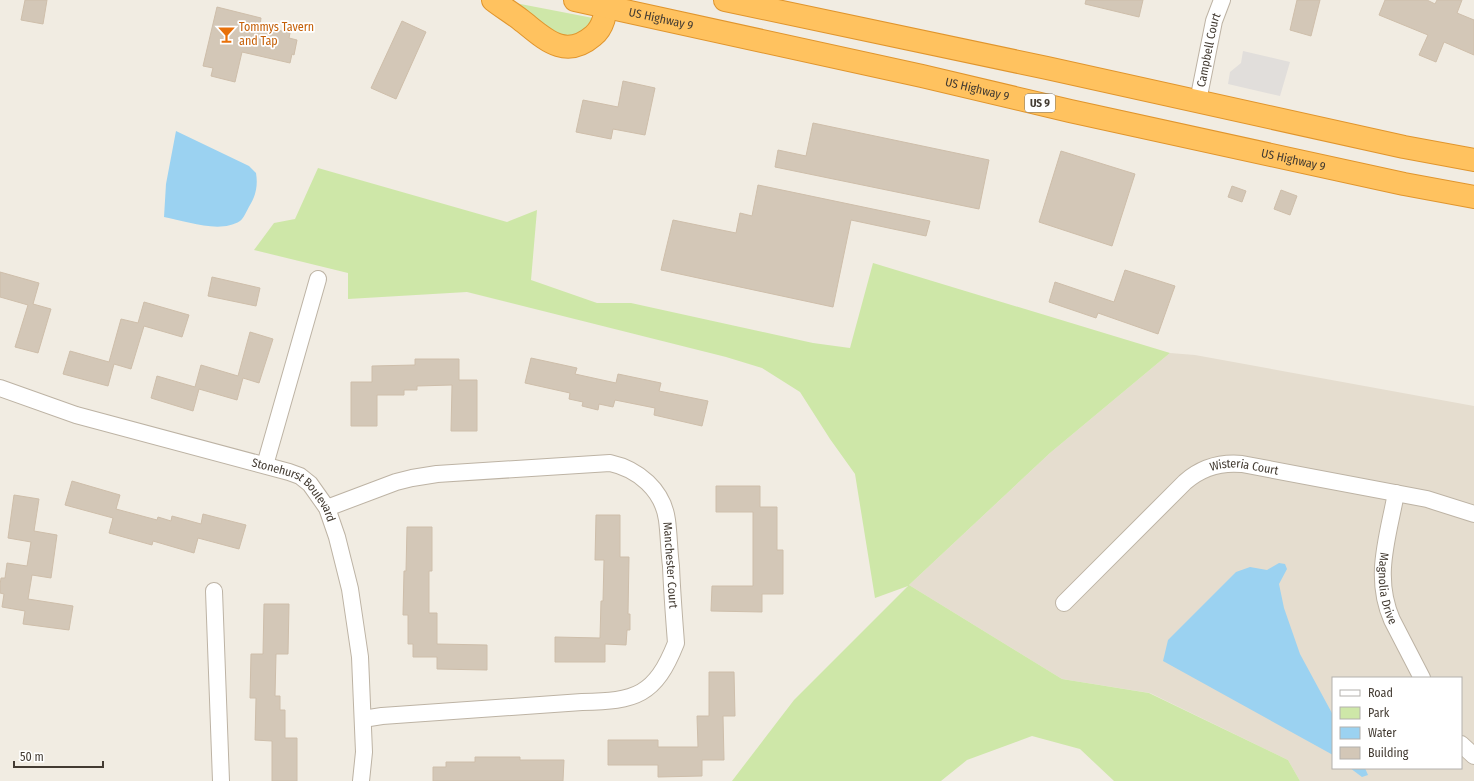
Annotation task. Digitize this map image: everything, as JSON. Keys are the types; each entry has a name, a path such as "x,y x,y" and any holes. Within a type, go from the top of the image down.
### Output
{"highway":[{"path":"493,0 548,41 556,45 566,47 577,45 596,34 601,27 605,3"},
{"name":"US Highway 9","path":"575,0 605,3 661,19 922,76 1070,111 1373,177 1474,197"},
{"path":"642,0 648,9 661,19"},
{"path":"725,0 1404,147 1474,160"},
{"path":"775,0 801,16"}],"street":[{"name":"Campbell Court","path":"1198,102 1214,21 1222,0"},
{"path":"265,465 318,279"},
{"name":"Stonehurst Boulevard","path":"0,388 76,415 265,465 300,476 310,484 327,508 337,537 350,589 360,657 364,752 361,781"},
{"name":"Manchester Court","path":"327,508 396,482 424,476 452,472 610,463 634,471 650,484 660,499 667,520 676,643 669,662 662,673 654,682 642,691 631,697 609,702 488,709 363,719"},
{"name":"Wisteria Court","path":"1064,603 1185,482 1197,472 1211,466 1221,464 1242,464 1442,502 1474,514"},
{"name":"Magnolia Drive","path":"1396,493 1383,564 1383,590 1386,606 1392,620 1421,677"},
{"path":"214,591 221,781"},
{"path":"1462,745 1474,756"}],"shaded area":[{"path":"1243,51 1290,62 1280,96 1228,84 1230,72 1241,63"},
{"path":"1170,353 1195,355 1474,406 1474,781 1300,781 1288,760 1150,693 1062,679 909,585 1050,453"}],"green space":[{"path":"510,2 593,18 590,29 564,40"},
{"path":"318,168 507,222 537,210 531,280 597,303 631,303 813,343 850,348 873,263 1170,353 1050,453 909,585 1062,679 1149,693 1288,760 1300,781 1114,781 1080,749 1032,736 967,760 941,781 732,781 794,700 908,586 875,598 855,474 830,439 800,392 762,368 726,357 467,292 348,299 348,273 254,250 274,223 295,219"}],"water":[{"path":"176,131 249,166 256,173 257,186 255,194 240,221 232,225 213,227 164,217 166,184"},
{"path":"1279,563 1285,564 1287,569 1279,584 1284,608 1300,654 1332,713 1332,754 1163,661 1168,640 1236,572 1250,567 1267,570"},
{"path":"1351,769 1365,769 1368,775 1362,777"}],"building":[{"path":"25,0 47,0 43,24 21,20"},
{"path":"1086,0 1143,0 1139,17 1085,4"},
{"path":"1297,0 1320,0 1311,36 1290,30"},
{"path":"1385,0 1427,0 1435,4 1437,0 1462,0 1457,13 1474,20 1474,55 1444,42 1436,62 1419,55 1428,35 1379,15"},
{"path":"217,7 261,18 260,26 290,33 289,38 297,40 294,55 292,54 290,63 242,52 235,82 211,76 213,68 203,66"},
{"path":"402,21 426,32 396,99 371,88"},
{"path":"623,81 655,88 645,135 613,129 611,139 576,132 583,100 618,107"},
{"path":"813,123 989,160 979,209 775,167 778,150 806,156"},
{"path":"1061,151 1135,174 1112,246 1039,222"},
{"path":"758,185 930,221 926,236 851,220 833,307 661,270 673,220 736,233 740,213 752,216"},
{"path":"1232,186 1246,191 1242,202 1228,197"},
{"path":"1281,190 1297,196 1290,215 1274,209"},
{"path":"1125,270 1175,286 1158,334 1098,313 1096,318 1049,302 1055,282 1114,302"},
{"path":"0,272 39,283 33,304 51,309 38,353 15,347 28,305 0,297"},
{"path":"212,277 260,288 256,306 208,296"},
{"path":"144,302 189,315 182,337 144,326 131,369 114,364 108,386 63,374 70,351 109,362 121,319 138,323"},
{"path":"250,332 273,339 259,383 243,378 237,400 199,389 193,411 151,398 157,376 195,387 201,365 238,376"},
{"path":"531,358 577,368 575,374 616,383 618,374 661,383 659,391 708,401 702,426 654,415 655,408 615,400 613,407 599,404 598,410 582,406 583,402 569,399 570,393 525,383"},
{"path":"415,359 459,359 459,380 477,380 477,431 451,431 452,385 417,386 417,390 404,390 404,395 377,395 377,426 351,426 351,382 372,382 372,366 415,365"},
{"path":"72,481 120,495 116,509 157,520 158,517 171,521 172,516 201,524 203,514 246,525 239,549 198,538 194,553 153,541 152,545 109,533 113,518 65,505"},
{"path":"716,486 760,486 760,507 777,507 777,550 783,550 783,594 762,594 762,612 711,611 712,586 753,586 753,512 716,512"},
{"path":"14,495 39,499 34,531 57,535 51,578 32,575 28,599 73,606 69,630 23,624 25,611 2,607 4,594 0,593 0,585 1,578 5,578 7,563 27,566 31,542 8,538"},
{"path":"596,515 620,515 620,557 629,557 628,614 630,614 630,630 627,630 626,645 605,644 605,662 555,662 555,637 600,638 604,560 595,560"},
{"path":"407,527 432,527 432,571 429,571 429,613 437,613 437,644 487,645 487,670 437,669 437,657 413,657 413,644 408,644 408,615 403,615"},
{"path":"264,604 289,604 288,654 276,654 275,696 280,696 280,710 285,710 285,738 297,738 297,781 272,781 272,741 255,740 256,698 250,698 251,654 263,654"},
{"path":"709,672 734,672 735,716 723,716 724,760 702,760 702,776 658,777 658,765 608,765 608,740 658,740 658,747 698,747 697,716 709,716"},
{"path":"475,757 520,757 520,760 564,760 563,781 433,781 433,767 446,767 446,762 475,762"}],"place":[{"name":"Tommys Tavern and Tap","path":"226,34"}]}
